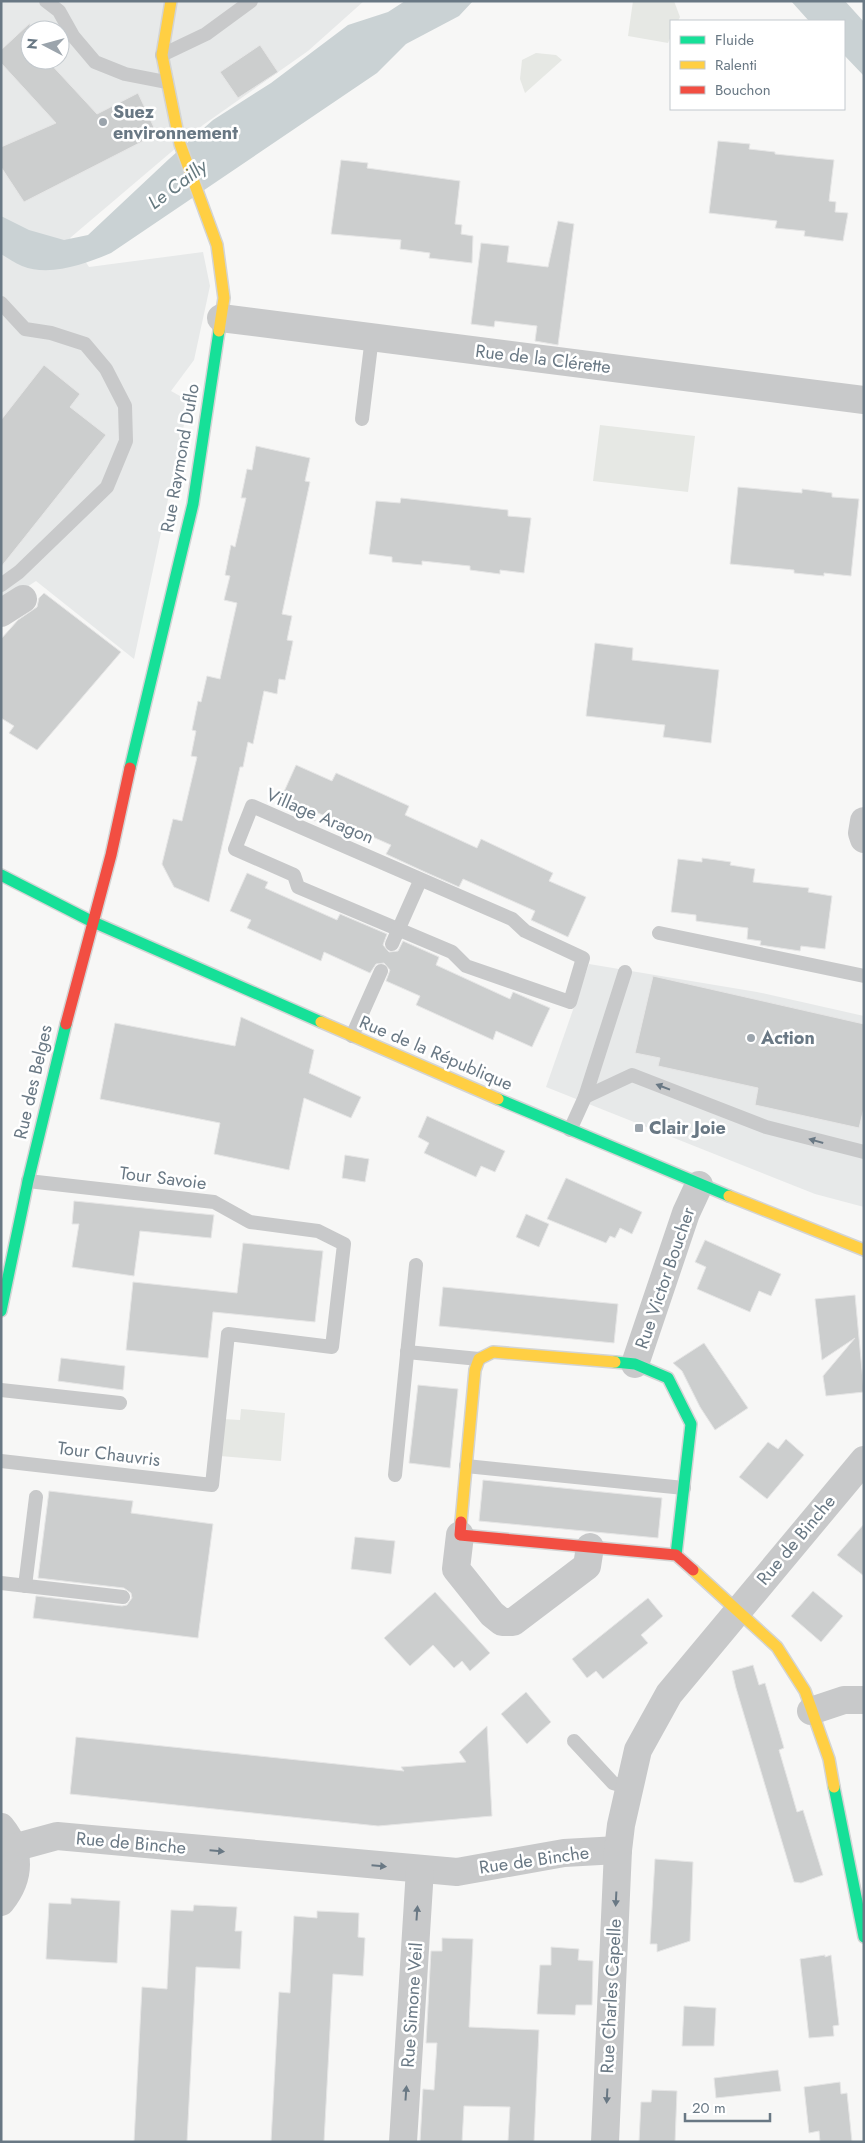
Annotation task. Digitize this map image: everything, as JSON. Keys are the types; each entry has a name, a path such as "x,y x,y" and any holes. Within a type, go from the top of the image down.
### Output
{"street":[{"name":"Rue Raymond Duflo","path":"91,921 111,855 150,679 193,504 224,298 216,246 180,144 166,82 162,55 171,1"},
{"name":"Rue de la Clérette","path":"221,318 864,400"},
{"path":"864,821 862,833 864,839"},
{"name":"Rue de la République","path":"1,875 91,921 352,1036 699,1185 864,1250"},
{"name":"Rue des Belges","path":"1,1311 28,1181 91,921"},
{"name":"Rue Victor Boucher","path":"676,1555 691,1424 668,1378 635,1364 686,1213 699,1185"},
{"path":"590,1547 587,1566 513,1622 502,1622 492,1614 456,1568 475,1370 478,1359 493,1352 635,1364"},
{"name":"Rue de Binche","path":"7,1838 58,1836 458,1872 564,1853 618,1850 638,1750 669,1694 736,1611 864,1460"},
{"path":"460,1535 676,1555 777,1647 805,1691 829,1759 864,1937"},
{"path":"811,1711 844,1700 864,1700"},
{"path":"1,1902 13,1885 17,1865 7,1838"},
{"name":"Rue Charles Capelle","path":"605,2142 618,1850"},
{"name":"Rue Simone Veil","path":"403,2142 420,1869"}],"lane":[{"path":"46,1 59,11 73,36 95,62 125,74 166,82"},
{"path":"162,55 206,34 251,1"},
{"path":"1,303 26,329 51,333 85,344 106,369 125,406 126,441 107,486 19,572 9,599"},
{"path":"362,419 372,337"},
{"name":"Village Aragon","path":"252,806 512,919 525,931 583,958 570,1002 466,966 452,952 399,929 298,887 294,875 235,849 252,806"},
{"path":"392,944 420,880"},
{"path":"660,933 864,976"},
{"path":"352,1036 381,971"},
{"path":"570,1130 585,1096 625,972"},
{"path":"585,1096 632,1075 766,1127 864,1152"},
{"name":"Tour Savoie","path":"28,1181 214,1202 250,1222 318,1231 344,1244 332,1347 228,1334 212,1485"},
{"path":"396,1475 416,1265"},
{"path":"407,1352 478,1359"},
{"path":"1,1390 120,1403"},
{"name":"Tour Chauvris","path":"1,1461 212,1485"},
{"path":"466,1466 684,1488"},
{"path":"25,1586 36,1497"},
{"path":"1,1583 123,1596"},
{"path":"574,1741 613,1783 630,1788"}],"shaded area":[{"path":"1,1 364,1 308,51 203,125 70,238 89,267 203,252 210,286 194,360 171,391 189,401 134,659 36,581 1,604"},
{"path":"633,1 674,1 680,17 678,20 670,20 670,38 668,43 628,36"},
{"path":"536,53 556,55 562,60 525,93 520,79 522,60"},
{"path":"600,425 695,436 688,492 593,481"},
{"path":"589,964 757,992 864,1016 864,1207 815,1194 546,1087"},
{"path":"241,1409 285,1413 281,1461 220,1456 223,1419 240,1420"}],"water":[{"name":"Le Cailly","path":"405,1 473,1 459,16 406,44 377,73 111,253 79,265 56,270 33,269 22,266 1,254 1,216 29,230 64,240 88,235 213,120 271,83 348,25 388,12"},
{"path":"791,1 845,1 864,22 864,76 845,56 845,20 808,20"}],"building":[{"name":"Suez environnement","path":"20,32 20,70 56,70 97,114 138,93 157,134 24,202 1,167 1,147 56,123 1,63 1,50"},
{"path":"260,45 278,72 238,98 220,72"},
{"path":"718,141 750,144 749,149 775,152 775,154 834,160 829,201 836,202 835,212 848,213 843,241 804,236 805,231 775,228 777,221 709,213"},
{"path":"341,160 368,163 367,168 460,181 455,224 462,225 461,234 473,236 472,263 429,258 430,253 400,249 401,240 331,234"},
{"path":"558,221 574,224 558,345 535,341 537,326 495,321 494,327 471,324 481,243 509,246 507,262 548,267"},
{"path":"44,365 80,394 70,407 106,435 1,567 1,420"},
{"path":"256,446 310,458 305,481 310,482 282,614 292,616 287,640 293,641 285,680 279,679 277,694 264,691 253,744 248,742 243,767 240,767 209,902 174,887 162,864 173,819 182,821 197,757 191,756 196,731 192,730 198,701 201,702 207,676 220,679 237,603 224,600 230,576 225,575 231,545 235,547 246,498 241,498 247,469 252,470"},
{"path":"738,487 802,493 802,489 832,493 832,497 859,499 851,576 824,573 824,576 794,573 794,570 730,564"},
{"path":"401,498 508,510 508,516 531,518 524,573 500,570 500,574 470,570 470,566 422,561 422,565 392,562 392,557 369,554 376,501 400,503"},
{"path":"44,593 121,652 37,750 9,733 14,726 1,718 1,639 18,620 37,607 39,598"},
{"path":"595,643 633,648 632,660 719,670 711,743 663,737 665,725 586,716"},
{"path":"296,765 332,781 336,773 409,806 405,815 477,848 481,839 553,873 549,881 586,897 568,937 531,920 535,911 463,879 459,887 386,854 391,845 318,813 315,821 278,805"},
{"path":"702,858 731,862 730,865 755,869 753,882 809,888 808,892 832,896 825,949 801,946 800,951 760,945 761,941 747,939 748,928 696,921 696,915 671,912 678,859 702,862"},
{"path":"247,873 268,882 265,888 337,920 340,914 387,934 383,945 389,952 398,951 403,941 439,957 436,965 510,999 513,992 550,1008 532,1047 496,1031 493,1040 416,1005 420,996 386,981 390,970 384,963 376,964 370,973 324,952 321,961 247,928 251,920 230,911"},
{"name":"Action","path":"653,976 864,1024 864,1108 859,1128 755,1105 758,1088 658,1066 660,1058 635,1053"},
{"path":"241,1017 314,1050 309,1073 361,1097 351,1118 304,1098 289,1170 214,1154 220,1123 100,1099 115,1023 235,1046"},
{"path":"427,1116 505,1151 495,1172 481,1166 476,1177 424,1153 429,1143 418,1137"},
{"path":"345,1155 369,1159 365,1182 342,1178"},
{"path":"566,1178 642,1212 632,1234 620,1228 615,1238 610,1236 606,1243 547,1219"},
{"path":"74,1201 214,1215 211,1238 140,1231 134,1276 72,1267 79,1224 72,1224"},
{"path":"526,1214 549,1224 539,1247 516,1237"},
{"path":"705,1240 781,1274 771,1296 759,1291 750,1312 697,1289 706,1267 695,1262"},
{"path":"243,1243 323,1251 315,1322 213,1312 208,1358 126,1350 133,1282 237,1293"},
{"path":"443,1287 618,1304 614,1343 439,1326"},
{"path":"855,1295 864,1392 826,1396 823,1376 855,1338 822,1360 815,1299"},
{"path":"704,1343 748,1408 715,1430 700,1407 682,1371 673,1363"},
{"path":"61,1358 125,1366 123,1390 58,1381"},
{"path":"418,1385 458,1389 450,1468 409,1463"},
{"path":"786,1439 804,1455 767,1499 739,1477 768,1442 778,1449"},
{"path":"483,1480 662,1498 658,1538 479,1521"},
{"path":"49,1491 133,1501 131,1513 213,1524 198,1638 33,1618 36,1596 122,1606 127,1605 132,1598 131,1593 124,1588 38,1578"},
{"path":"864,1524 864,1576 837,1555"},
{"path":"355,1537 395,1541 391,1574 351,1569"},
{"path":"813,1591 843,1616 821,1642 791,1616"},
{"path":"435,1592 490,1653 470,1671 462,1661 454,1668 433,1645 410,1666 384,1638"},
{"path":"648,1598 663,1616 641,1635 648,1643 603,1679 596,1671 587,1678 572,1659"},
{"path":"753,1665 759,1685 765,1683 784,1748 779,1750 797,1812 803,1810 823,1875 801,1883 794,1882 732,1671"},
{"path":"526,1692 551,1722 527,1744 501,1714"},
{"path":"487,1726 492,1816 378,1826 70,1794 76,1737 404,1771 401,1767 466,1762 459,1752"},
{"path":"655,1859 693,1862 690,1941 657,1952 657,1944 650,1944"},
{"path":"71,1898 120,1901 117,1963 46,1959 49,1903 71,1904"},
{"path":"194,1905 237,1907 235,1931 242,1931 240,1969 196,1967 187,2142 134,2142 142,1987 167,1989 171,1910 193,1911"},
{"path":"317,1911 359,1913 358,1937 365,1938 363,1976 333,1974 324,2142 271,2142 279,1992 290,1993 294,1916 317,1918"},
{"path":"442,1938 473,1939 469,2027 539,2030 534,2142 508,2141 510,2107 464,2106 462,2142 420,2142 423,2089 434,2090 437,2043 426,2043 431,1951 442,1951"},
{"path":"551,1947 579,1949 578,1960 593,1961 592,2005 576,2005 575,2015 537,2014 540,1965 551,1965"},
{"path":"825,1955 825,1957 831,1955 839,2025 833,2026 834,2036 809,2038 800,1959"},
{"path":"684,2006 716,2008 714,2046 682,2046"},
{"path":"778,2070 781,2091 716,2098 714,2078"},
{"path":"840,2082 841,2094 847,2093 852,2142 820,2142 819,2131 809,2133 804,2087"},
{"path":"652,2090 677,2091 675,2142 639,2142 641,2102 651,2102"}],"traffic: fast":[{"path":"130,768 193,504 219,331"},
{"path":"1,875 91,921 321,1022"},
{"path":"1,1311 28,1181 66,1024"},
{"path":"498,1099 729,1196"},
{"path":"615,1362 635,1364 668,1378 691,1424 676,1555"},
{"path":"834,1787 864,1937"}],"traffic: slow":[{"path":"171,1 162,55 180,144 217,245 224,298 219,331"},
{"path":"321,1022 498,1099"},
{"path":"729,1196 864,1250"},
{"path":"461,1522 475,1370 479,1359 493,1352 615,1362"},
{"path":"693,1570 777,1647 805,1691 829,1759 834,1787"}],"traffic: jam":[{"path":"66,1024 111,855 130,768"},
{"path":"461,1522 460,1535 676,1555 693,1570"}],"place":[{"name":"Suez environnement","path":"103,122"},
{"name":"Action","path":"751,1038"},
{"name":"Clair Joie","path":"639,1128"}]}
